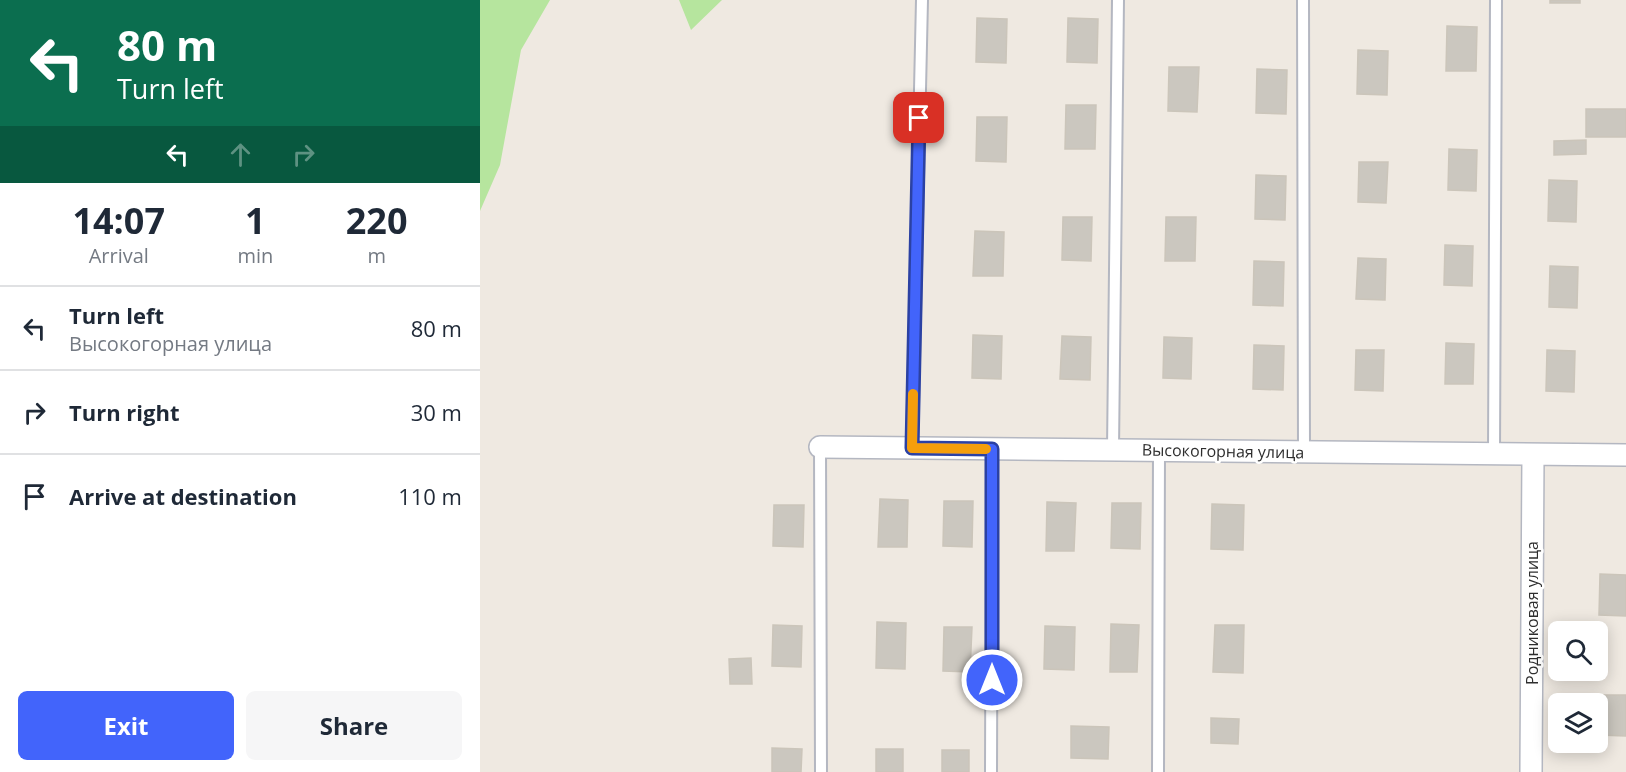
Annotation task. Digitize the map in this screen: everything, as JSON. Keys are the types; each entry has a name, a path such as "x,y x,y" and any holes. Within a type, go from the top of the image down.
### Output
{"street":[{"name":"Высокогорная улица","path":"820,447 1626,455"},
{"name":"Родниковая улица","path":"1531,772 1533,454"}],"lane":[{"path":"912,448 922,0"},
{"path":"1113,450 1118,0"},
{"path":"1303,0 1304,452"},
{"path":"1494,454 1496,0"},
{"path":"820,447 821,772"},
{"path":"991,772 992,449"},
{"path":"1158,772 1160,451"}],"green space":[{"path":"480,0 550,0 521,50 500,165 480,211"},
{"path":"679,0 722,0 691,30"}],"building":[{"path":"1550,0 1580,0 1580,3 1550,3"},
{"path":"977,18 1007,19 1006,63 976,62"},
{"path":"1068,18 1098,19 1097,63 1067,62"},
{"path":"1447,26 1477,27 1476,71 1446,71"},
{"path":"1358,50 1388,51 1387,95 1357,94"},
{"path":"1169,67 1199,67 1197,112 1168,111"},
{"path":"1257,69 1287,70 1286,114 1256,113"},
{"path":"1066,105 1096,105 1095,149 1065,149"},
{"path":"1586,109 1626,109 1626,137 1586,137"},
{"path":"977,117 1007,117 1006,162 976,161"},
{"path":"1586,140 1586,154 1554,155 1554,141"},
{"path":"1449,149 1477,150 1476,191 1448,190"},
{"path":"1359,162 1388,162 1386,203 1358,202"},
{"path":"1256,175 1286,176 1285,220 1255,219"},
{"path":"1549,180 1577,181 1576,222 1548,221"},
{"path":"1063,217 1092,217 1091,261 1062,260"},
{"path":"1166,217 1196,217 1195,261 1165,261"},
{"path":"975,231 1004,232 1003,276 973,276"},
{"path":"1445,245 1473,246 1472,286 1444,285"},
{"path":"1358,258 1386,259 1385,300 1356,299"},
{"path":"1254,261 1284,262 1283,306 1253,305"},
{"path":"1550,266 1578,267 1577,308 1549,307"},
{"path":"973,335 1002,336 1001,379 972,378"},
{"path":"1062,336 1091,337 1090,380 1060,379"},
{"path":"1164,337 1192,338 1191,379 1163,378"},
{"path":"1446,343 1474,344 1473,384 1445,384"},
{"path":"1254,345 1284,346 1283,390 1253,389"},
{"path":"1356,350 1384,350 1383,391 1355,390"},
{"path":"1547,350 1575,351 1574,392 1546,391"},
{"path":"880,499 908,500 907,547 878,547"},
{"path":"944,501 973,501 972,547 943,546"},
{"path":"1047,502 1076,503 1074,551 1046,551"},
{"path":"1112,503 1141,503 1140,549 1111,548"},
{"path":"1212,504 1244,505 1243,550 1211,549"},
{"path":"774,505 804,505 803,547 773,546"},
{"path":"1600,574 1626,575 1626,616 1599,615"},
{"path":"877,622 906,623 905,669 876,668"},
{"path":"1111,624 1139,625 1137,672 1110,672"},
{"path":"773,625 802,626 801,667 772,666"},
{"path":"1215,625 1244,625 1243,673 1213,672"},
{"path":"1045,626 1075,627 1074,670 1044,669"},
{"path":"944,627 972,627 970,672 943,671"},
{"path":"751,658 752,684 730,684 729,659"},
{"path":"1608,695 1626,695 1626,736 1608,735"},
{"path":"1211,718 1239,719 1238,744 1211,743"},
{"path":"1071,726 1109,727 1108,759 1071,758"},
{"path":"772,748 802,749 801,772 772,772"},
{"path":"876,749 903,749 903,772 876,772"},
{"path":"942,750 969,750 969,772 942,772"}],"slow traffic":[{"path":"913,394 912,448 986,449"}],"route":[{"path":"919,118 912,448 992,449 992,680"}]}
